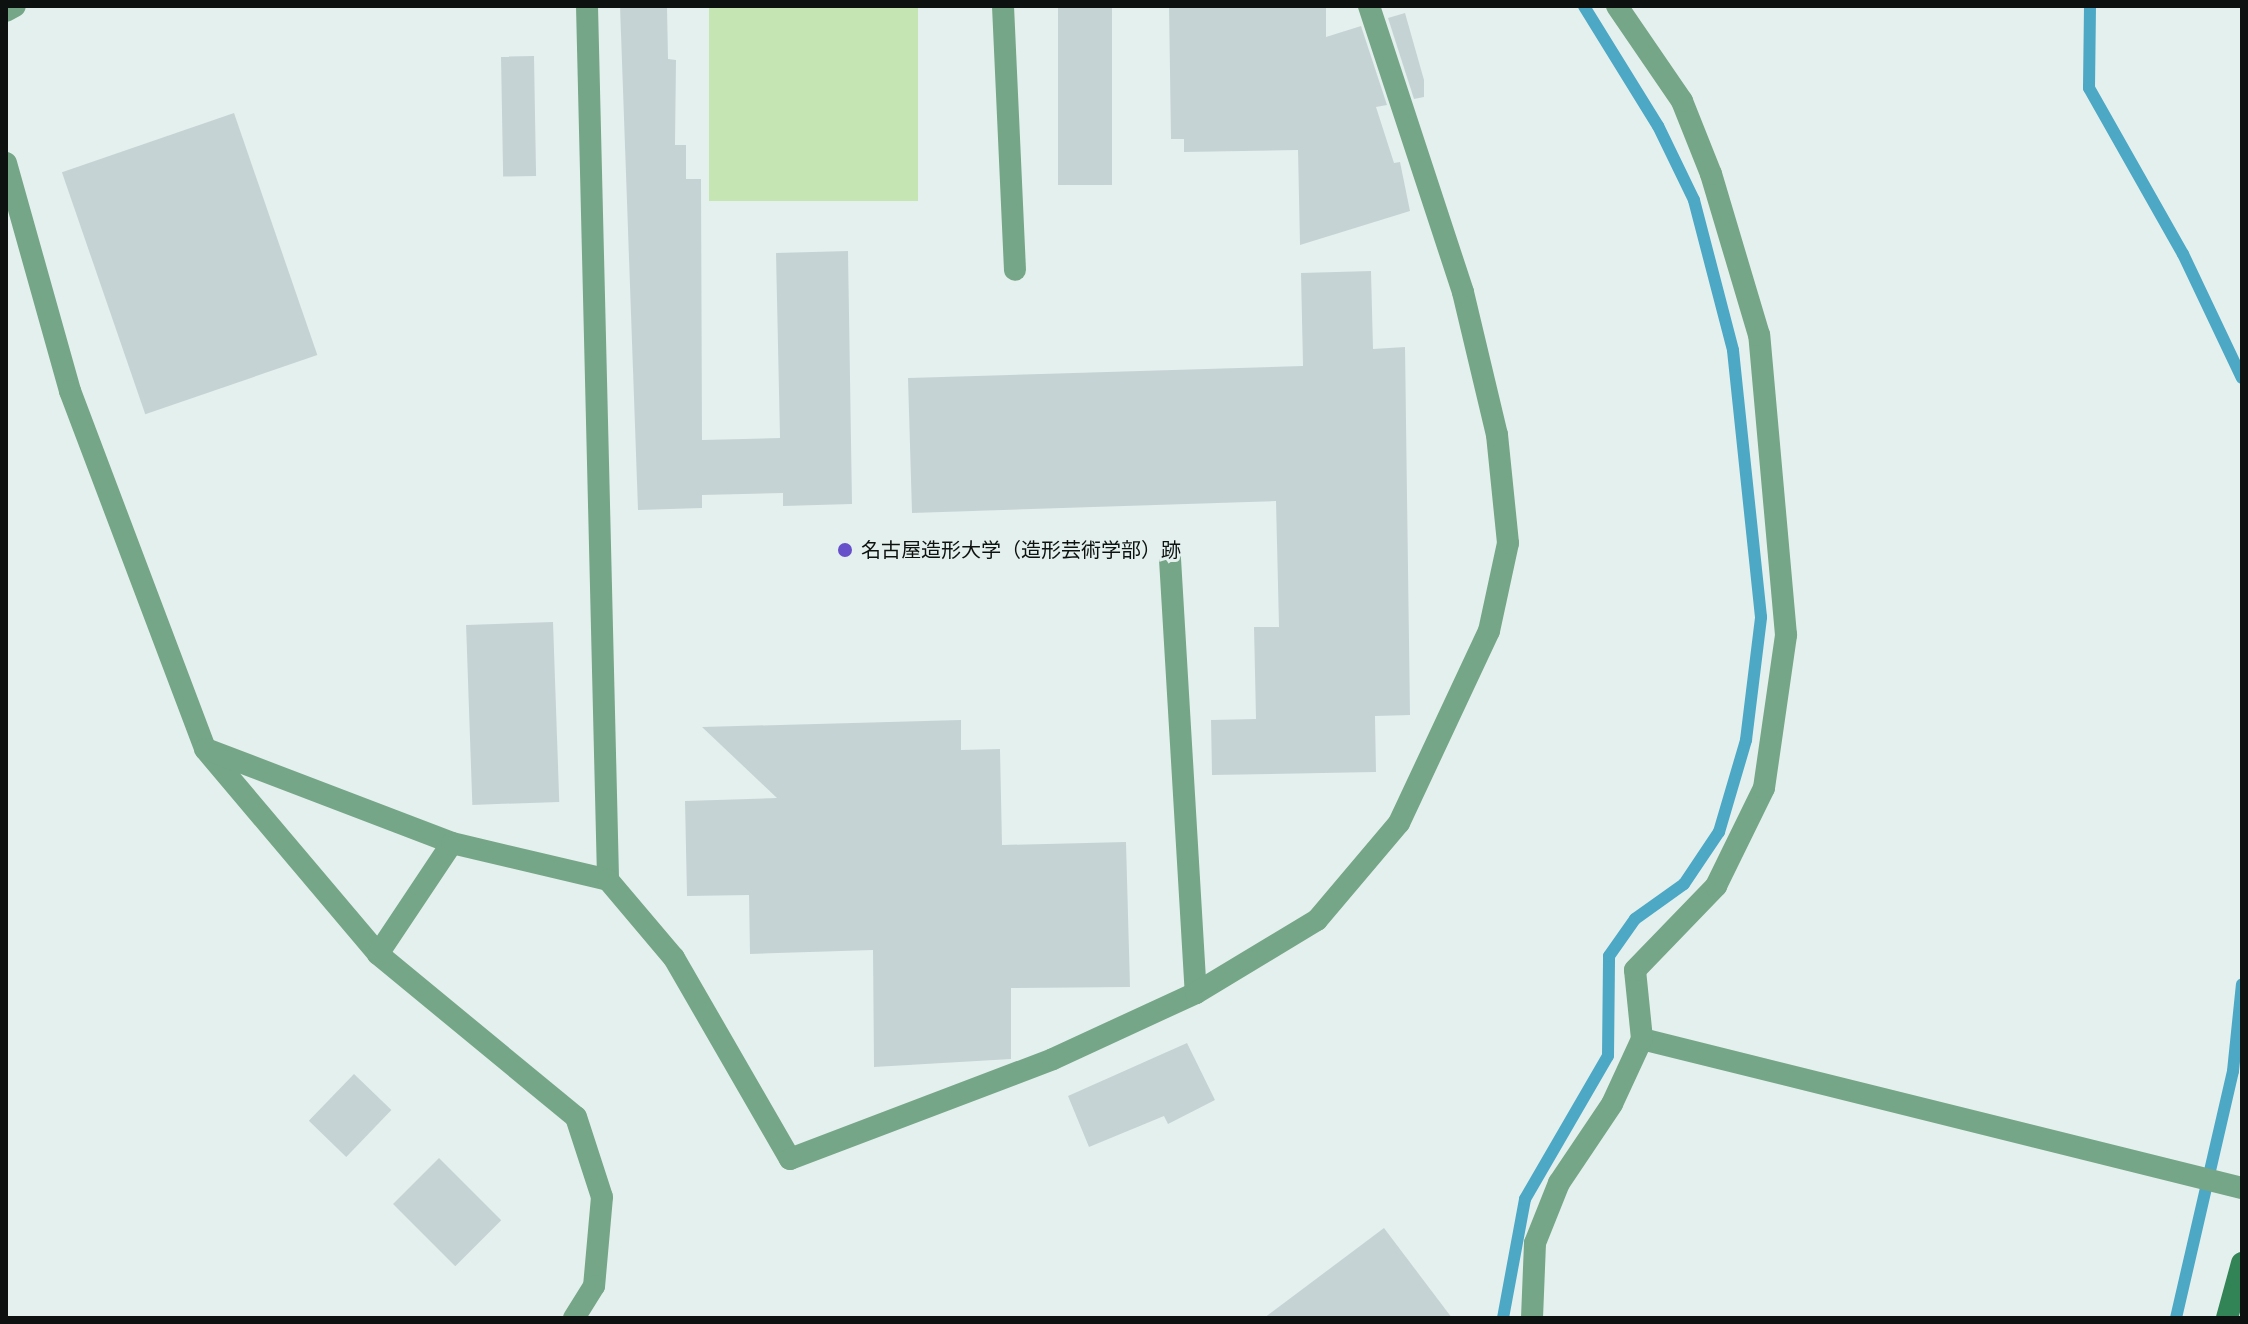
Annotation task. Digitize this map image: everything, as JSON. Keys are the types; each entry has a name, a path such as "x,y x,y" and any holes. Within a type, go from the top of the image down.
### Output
{"main road":[{"path":"2227,1318 2242,1263"}],"street":[{"path":"6,11 15,6"},
{"path":"587,6 608,880"},
{"path":"1003,6 1015,270"},
{"path":"205,749 452,843 608,880 674,958 790,1159 1053,1059 1196,993 1317,920 1399,823 1489,631 1508,543 1497,435 1463,292 1369,6"},
{"path":"1532,1318 1540,1231 1559,1183 1612,1104 1642,1039 1635,970 1716,886 1764,788 1786,635 1759,335 1711,174 1682,101 1617,6"},
{"path":"6,163 70,391 205,749 378,954 576,1117 602,1197 594,1286 574,1318"},
{"path":"1170,559 1196,993"},
{"path":"378,954 452,843"},
{"path":"1642,1039 2242,1188"}],"green space":[{"path":"709,6 918,6 918,201 709,201"}],"building":[{"path":"620,6 667,6 668,59 676,60 675,145 686,145 686,179 701,179 702,440 780,438 776,253 848,251 852,504 783,506 783,493 702,495 702,508 638,510"},
{"path":"1058,6 1112,6 1112,185 1058,185"},
{"path":"1169,6 1326,6 1326,37 1361,26 1387,105 1376,107 1394,163 1400,162 1410,211 1300,245 1298,150 1184,152 1184,139 1171,139"},
{"path":"1405,13 1424,80 1424,97 1414,99 1388,18"},
{"path":"534,56 536,176 503,177 501,57"},
{"path":"234,113 317,355 145,414 62,172"},
{"path":"1371,271 1373,349 1405,347 1410,715 1375,716 1376,772 1212,775 1211,720 1256,719 1254,627 1279,627 1276,501 912,513 908,378 1303,366 1301,273"},
{"path":"553,622 559,802 472,805 466,625"},
{"path":"961,720 961,750 1000,749 1002,845 1126,842 1130,987 1011,988 1011,1059 874,1067 873,950 750,954 749,895 687,896 685,801 777,798 702,727"},
{"path":"1187,1043 1215,1100 1168,1124 1164,1116 1089,1147 1068,1096"},
{"path":"354,1074 391,1110 346,1157 309,1121"},
{"path":"439,1158 501,1220 455,1266 393,1204"},
{"path":"1384,1228 1452,1318 1264,1318"}],"waterway":[{"path":"1503,1318 1525,1199 1608,1056 1609,956 1635,919 1684,884 1719,832 1746,740 1761,617 1733,350 1694,200 1658,126 1584,6"},
{"path":"2090,6 2089,88 2183,254 2242,378"},
{"path":"2176,1318 2233,1071 2242,984"}],"place":[{"name":"名古屋造形大学（造形芸術学部）跡","path":"845,550"}]}
